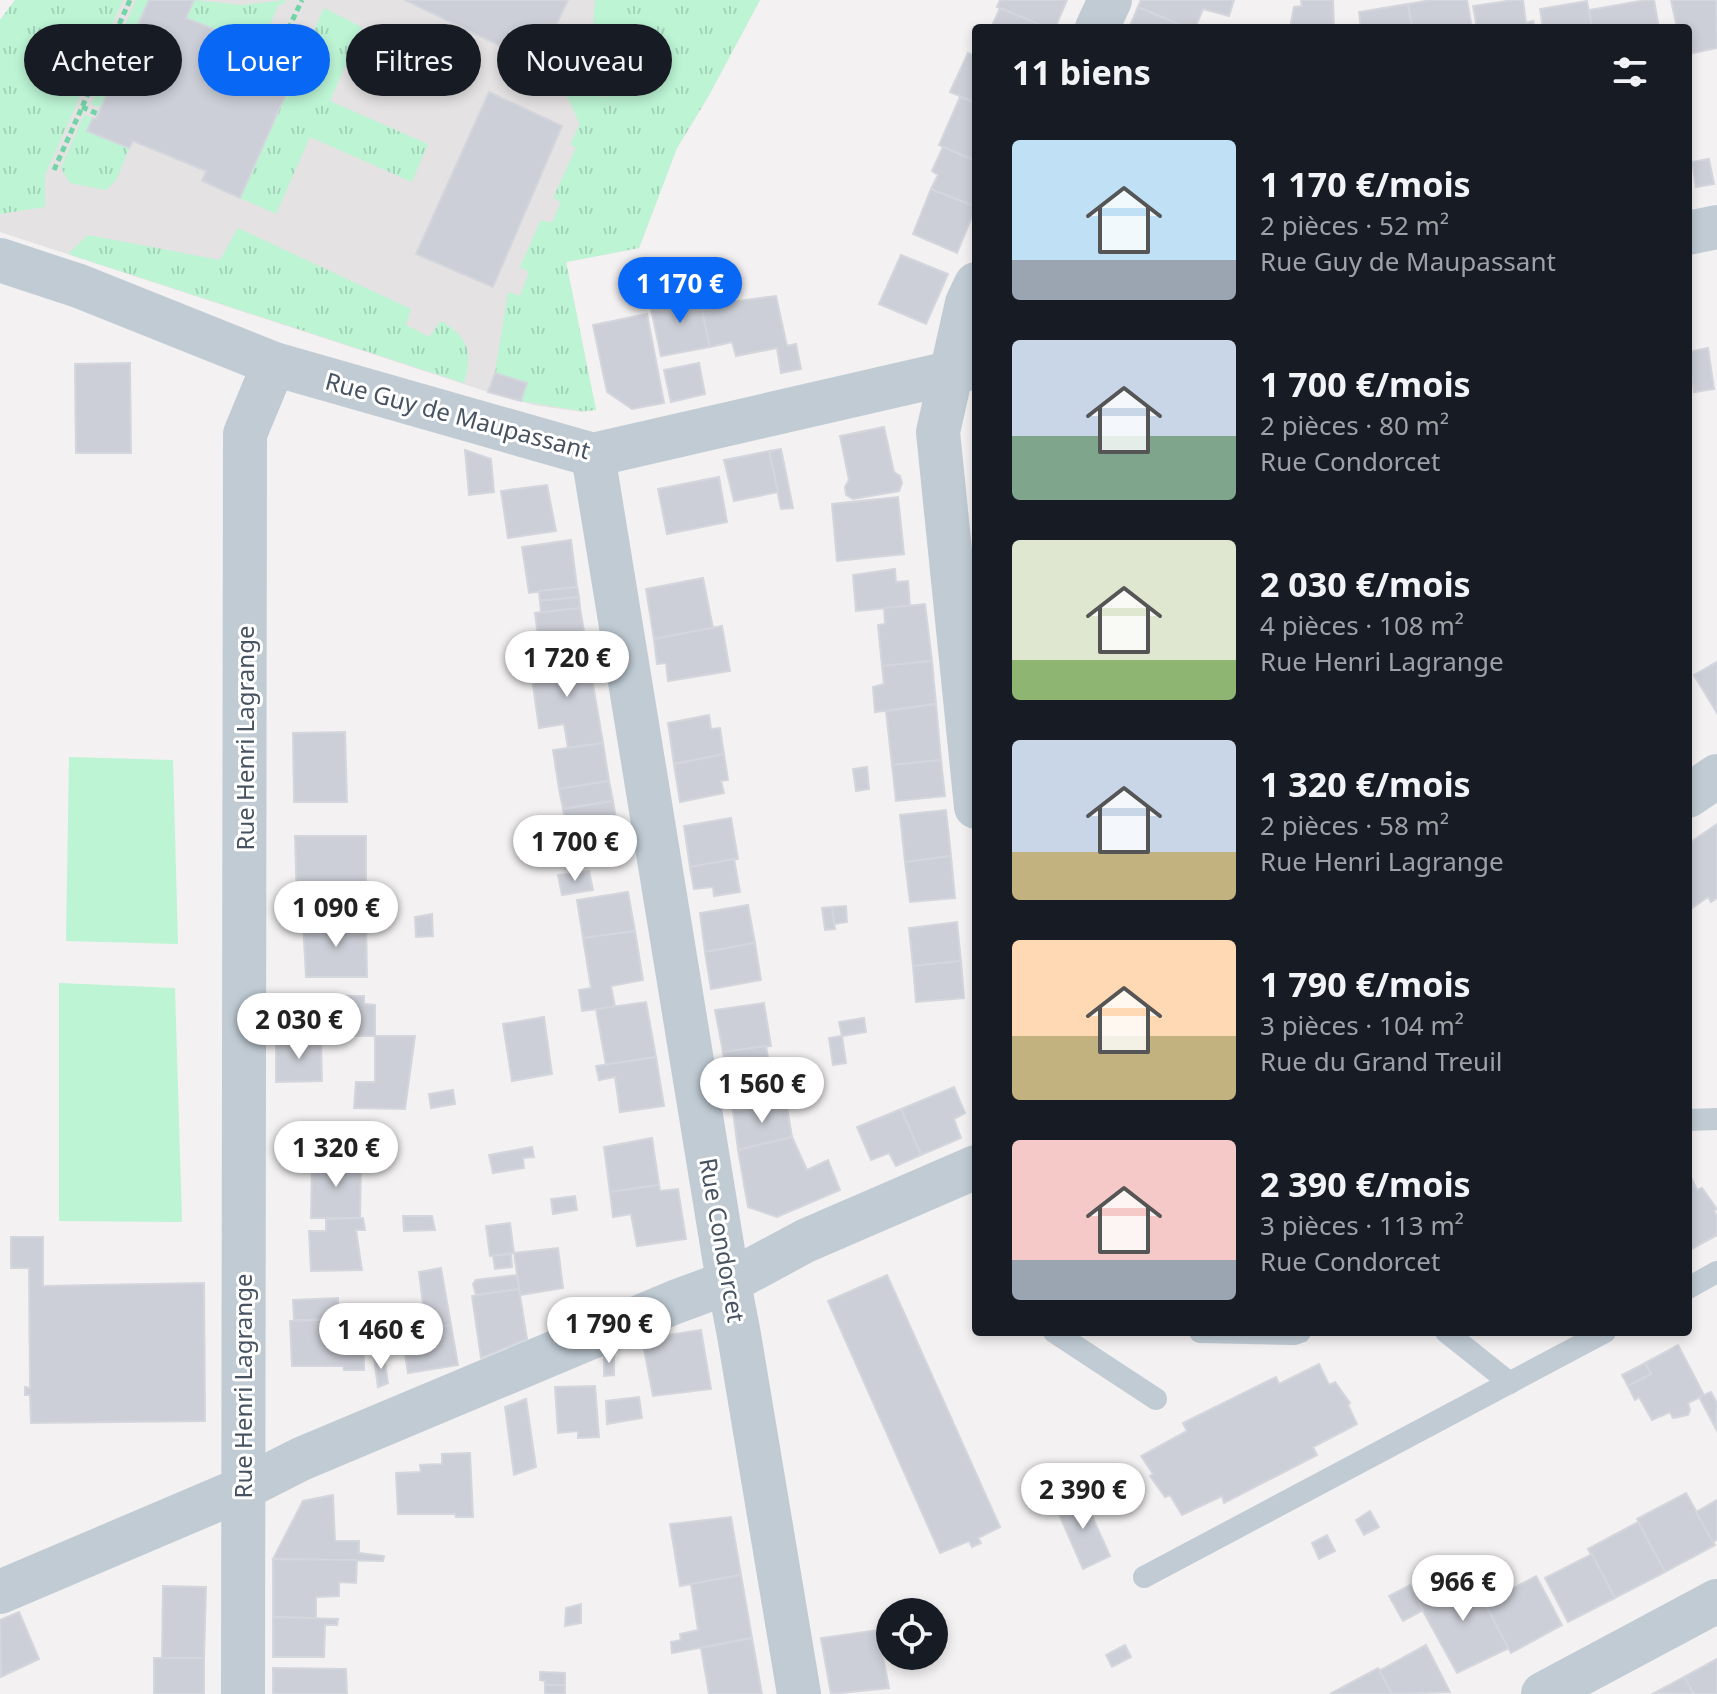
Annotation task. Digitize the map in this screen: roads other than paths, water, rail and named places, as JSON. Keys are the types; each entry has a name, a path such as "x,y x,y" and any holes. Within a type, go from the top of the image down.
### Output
{"street":[{"path":"1099,24 1110,0"},
{"path":"1692,232 1717,227"},
{"name":"Rue Guy de Maupassant","path":"0,260 79,286 274,364 593,455 963,370"},
{"path":"972,292 967,303 963,370 938,432 972,768"},
{"name":"Rue Henri Lagrange","path":"243,1694 245,434 274,364"},
{"name":"Rue Condorcet","path":"593,455 799,1694"},
{"path":"1692,793 1717,776"},
{"path":"0,1592 242,1489 301,1459 729,1282 805,1241 972,1169"},
{"path":"1543,1694 1717,1601"}],"lane":[{"path":"1692,1120 1717,1119"},
{"path":"1692,1286 1717,1272"},
{"path":"1060,1336 1156,1399"},
{"path":"1451,1336 1510,1383"},
{"path":"1144,1577 1598,1336"}]}
